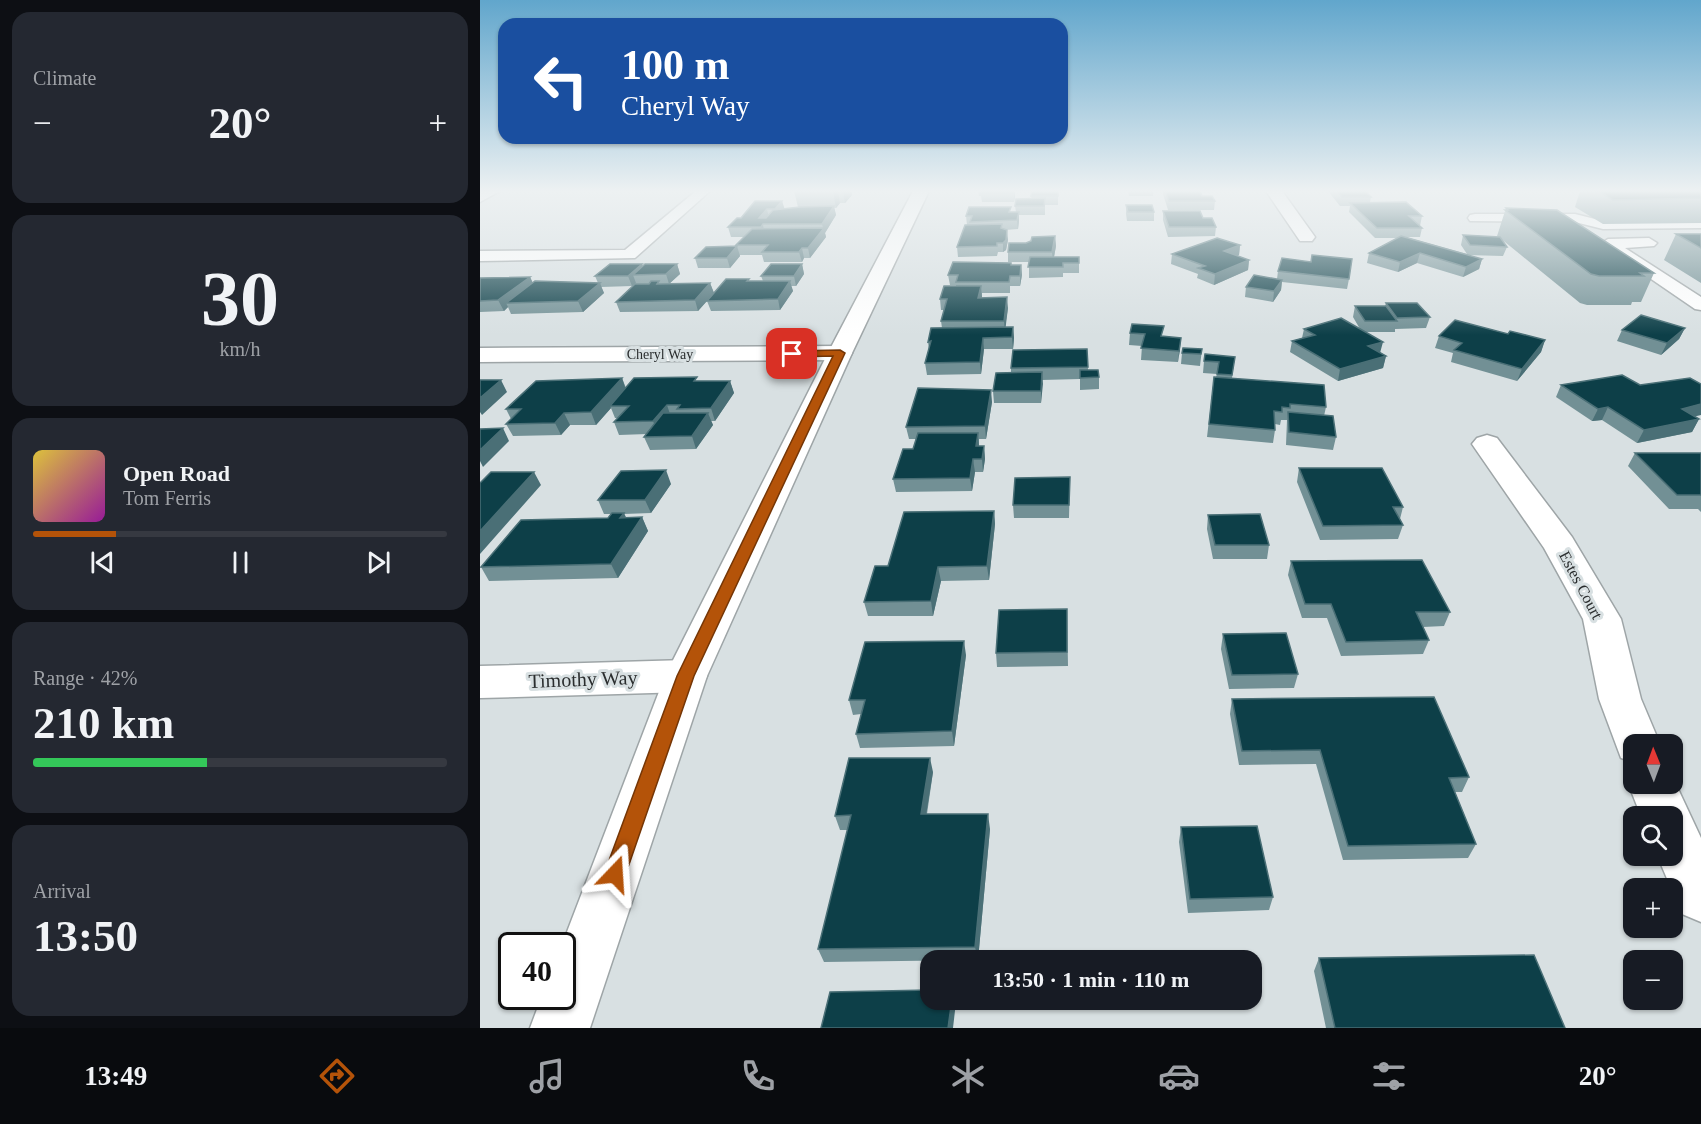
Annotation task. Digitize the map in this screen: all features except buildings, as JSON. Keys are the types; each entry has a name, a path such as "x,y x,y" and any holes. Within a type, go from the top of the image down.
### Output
{"street":[{"path":"560,1028 686,676 897,239"},
{"name":"Cheryl Way","path":"480,355 840,353"},
{"name":"Estes Court","path":"1487,444 1560,545 1602,619 1620,699 1633,734"},
{"name":"Timothy Way","path":"480,682 686,676"},
{"path":"1683,855 1701,894"}],"lane":[{"path":"480,256 629,255 648,239"},
{"path":"1666,243 1608,244 1701,305"}],"route":[{"path":"615,874 686,676 840,353 792,354"}]}
